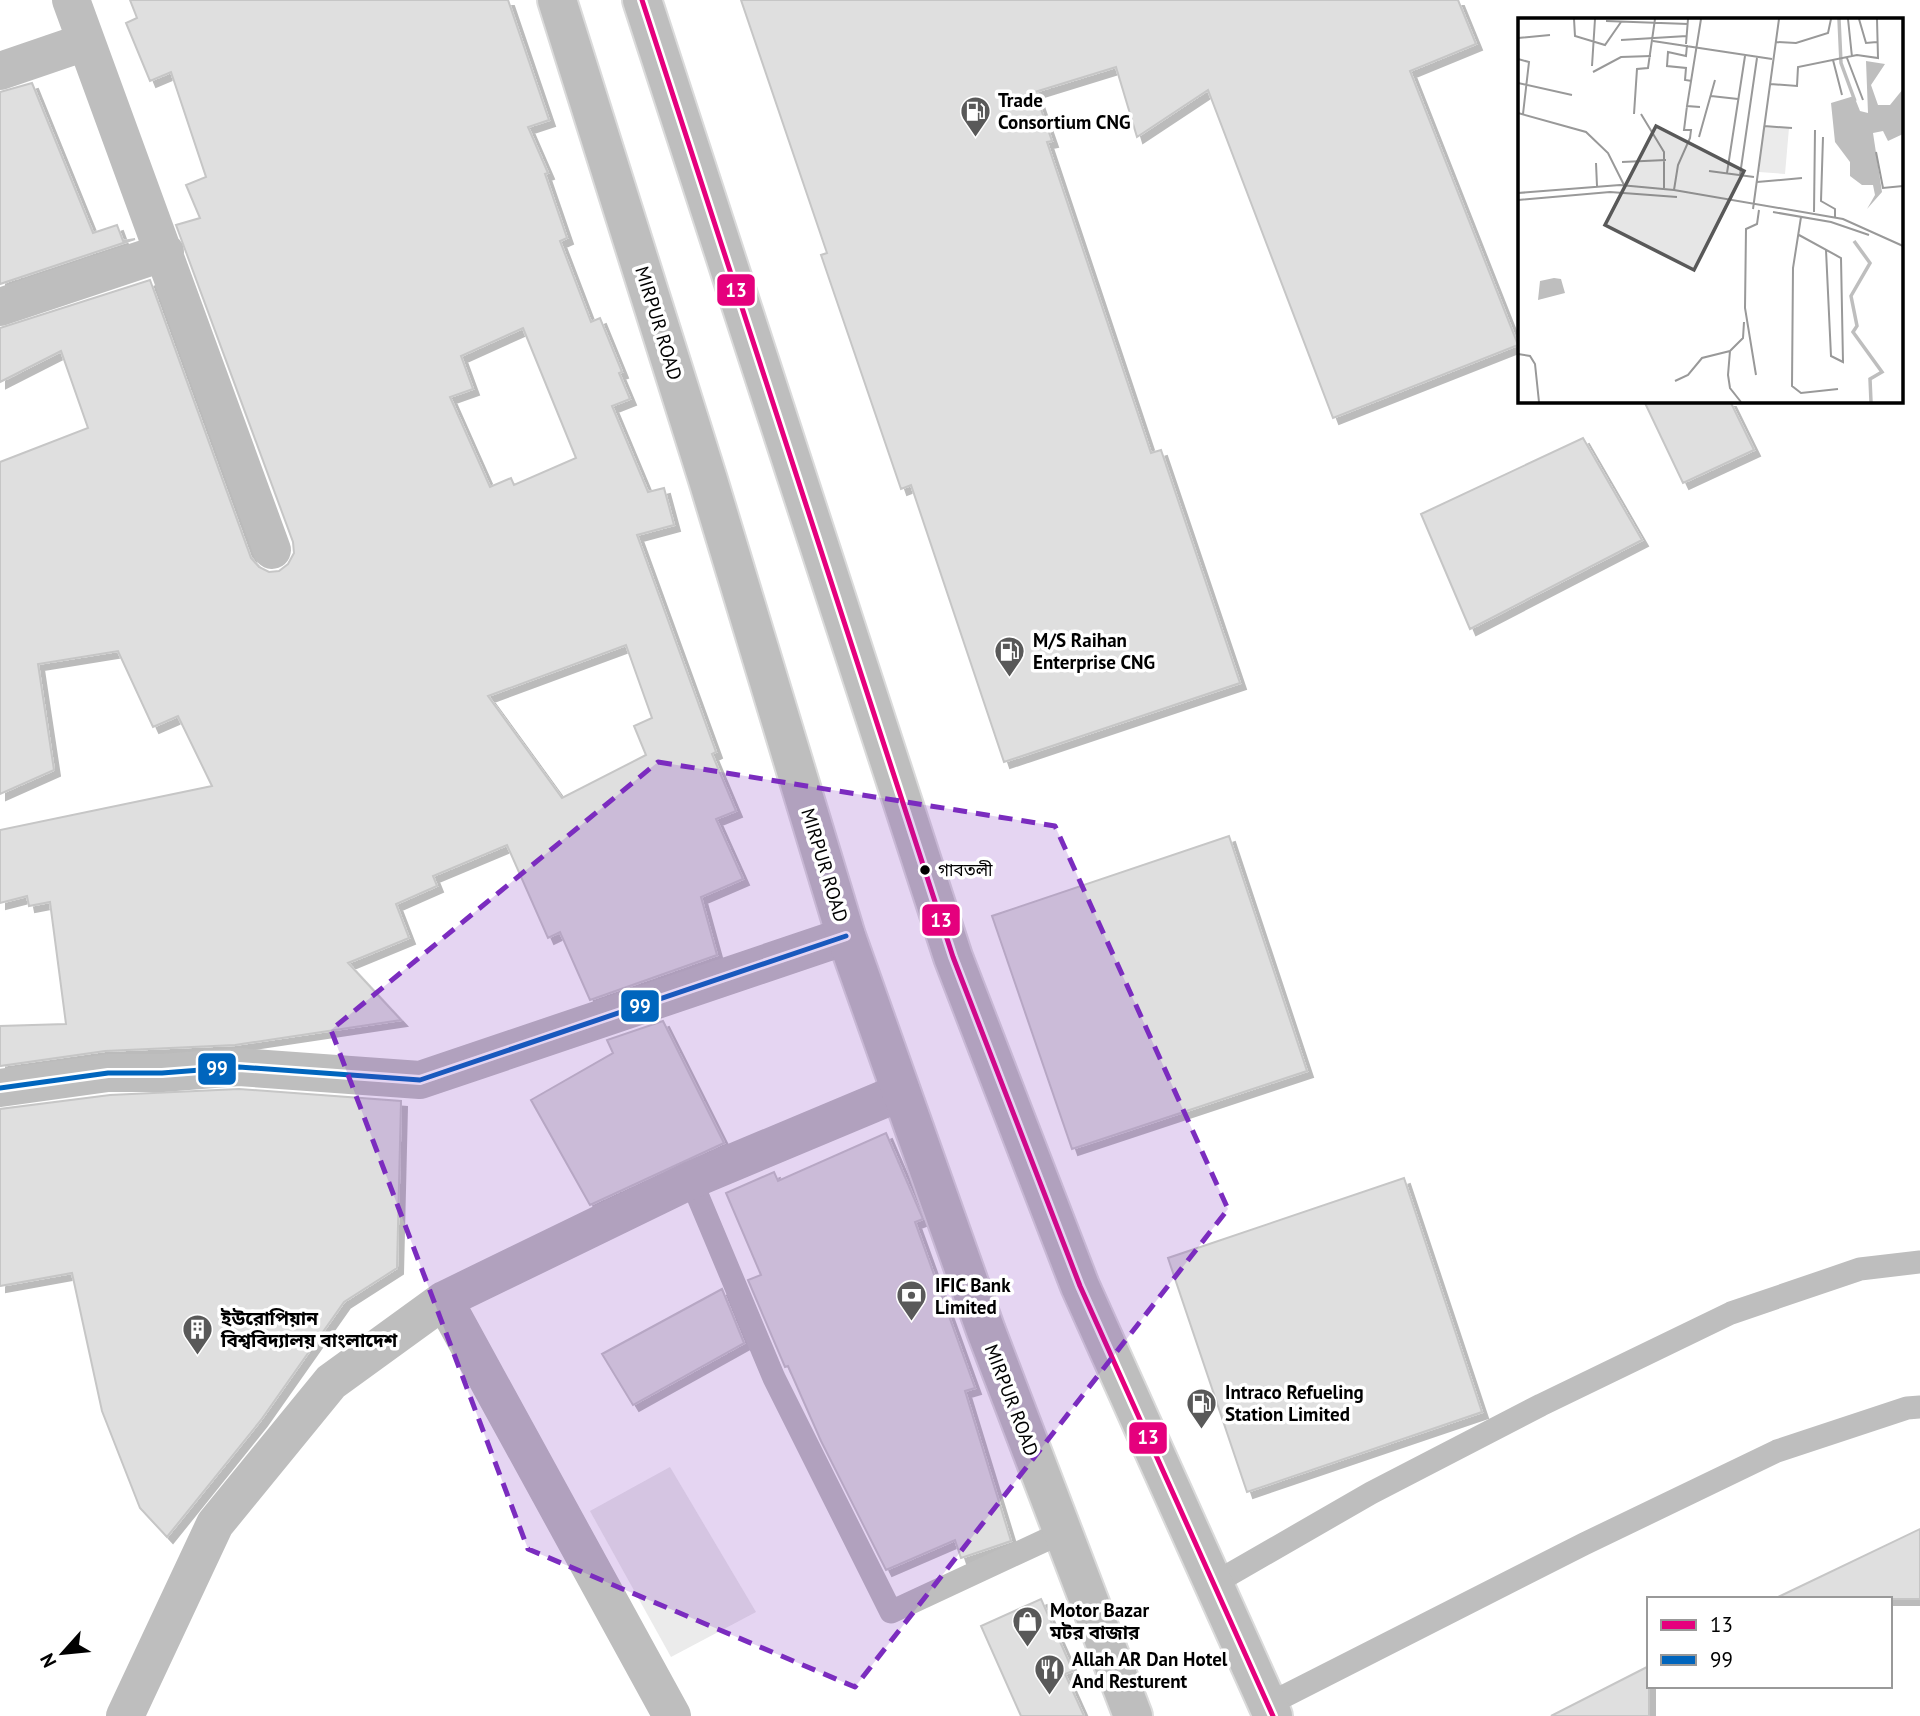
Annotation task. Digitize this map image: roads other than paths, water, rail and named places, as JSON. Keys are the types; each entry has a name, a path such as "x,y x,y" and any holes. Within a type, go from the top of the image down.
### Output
{"main road":[{"path":"71,0 272,550"},
{"name":"MIRPUR ROAD","path":"557,0 708,480 846,936 986,1331 1133,1716"},
{"path":"642,0 953,957 1080,1286 1270,1711"},
{"path":"0,71 85,42"},
{"path":"0,307 165,252"},
{"path":"0,1088 107,1073 239,1067 419,1080 846,936"},
{"path":"125,1716 215,1524 331,1382 444,1300 691,1180 901,1092"},
{"path":"444,1300 672,1716"}],"lane":[{"path":"691,1180 774,1378 891,1612 1063,1532"},
{"path":"1213,1584 1371,1493 1541,1405 1731,1313 1860,1269 1920,1262"},
{"path":"1270,1711 1584,1544 1777,1451 1907,1408 1920,1407"}],"place":[{"name":"Trade Consortium CNG","path":"975,138"},
{"name":"M/S Raihan Enterprise CNG","path":"1010,678"},
{"name":"গাবতলী","path":"925,870"},
{"name":"IFIC Bank Limited","path":"912,1323"},
{"name":"ইউরোপিয়ান বিশ্ববিদ্যালয় বাংলাদেশ","path":"198,1356"},
{"name":"Intraco Refueling Station Limited","path":"1202,1430"},
{"name":"Motor Bazar মটর বাজার","path":"1027,1648"},
{"name":"Allah AR Dan Hotel And Resturent","path":"1049,1697"}]}
